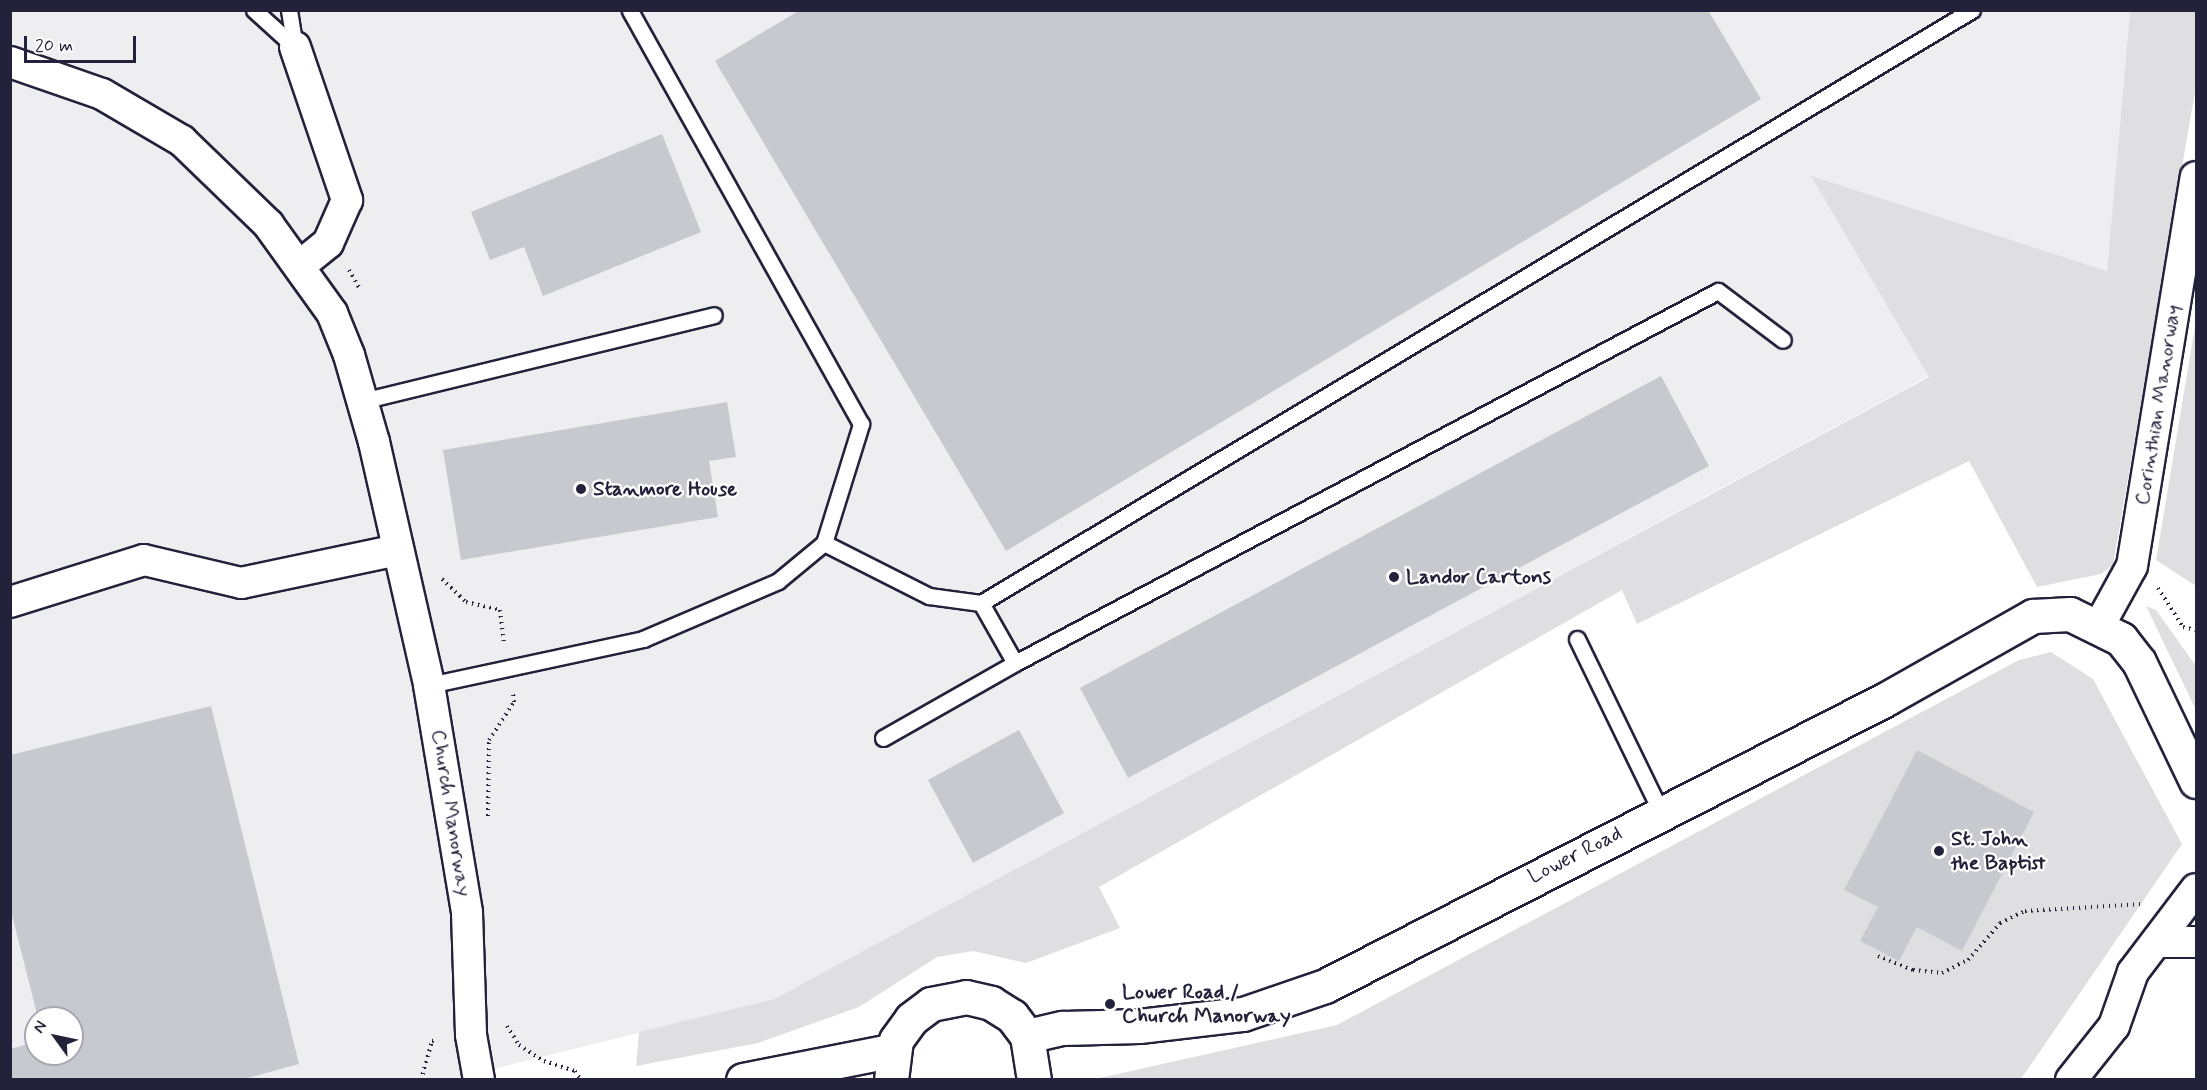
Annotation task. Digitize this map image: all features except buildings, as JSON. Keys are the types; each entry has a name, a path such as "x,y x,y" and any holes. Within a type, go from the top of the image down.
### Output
{"street":[{"path":"295,47 347,200 328,243 300,266"},
{"name":"Church Manorway","path":"10,62 102,94 182,141 268,224 332,313 362,401 429,685 467,913 471,1035 479,1080"},
{"name":"Corinthian Manorway","path":"2099,626 2132,566 2196,177"},
{"path":"10,602 144,560 241,583 398,550"},
{"name":"Lower Road","path":"1027,1036 1063,1028 1139,1026 1243,1014 1325,986 1886,699 2033,616 2070,614 2099,626 2121,639 2139,662 2196,781"},
{"path":"2071,1080 2114,1026 2133,972 2159,942 2196,889"},
{"path":"2159,942 2196,942"},
{"path":"743,1080 893,1065 911,1019 931,1004 966,997 991,1003 1012,1016 1027,1036 1034,1080"}],"lane":[{"path":"254,10 295,47"},
{"path":"289,10 295,47"},
{"path":"429,685 643,639 778,581 824,543 861,424 630,10"},
{"path":"824,543 929,596 981,603 1972,10"},
{"path":"883,738 1015,663 1718,291 1784,340"},
{"path":"362,401 714,315"},
{"path":"981,603 1015,663"},
{"path":"1576,639 1662,812"}],"path":[{"path":"2154,581 2183,627 2196,630"},
{"path":"466,602 500,610"},
{"path":"494,726 514,702"},
{"path":"1878,956 1912,970 1942,974 1968,960 2001,923 2025,911 2148,904"},
{"path":"510,1033 544,1061 574,1071 581,1080"},
{"path":"421,1080 432,1041 438,1040"}],"shaded area":[{"path":"10,11 2130,11 2107,272 1812,177 1929,376 774,999 449,1080 11,1079"},
{"path":"2130,11 2196,11 2196,86 2113,565 2101,574 2037,587 1969,461 1637,624 1622,590 1099,887 1120,928 1026,963 973,951 937,957 859,1007 758,1043 636,1066 639,1032 774,999 1929,377 1811,176 2107,271"},
{"path":"2196,320 2196,586 2156,560"},
{"path":"2146,606 2156,610 2196,666 2196,710"},
{"path":"2051,652 2093,679 2182,844 2021,1079 1091,1080 1337,1025 2019,660"}],"place":[{"name":"Stanmore House","path":"581,489"},
{"name":"Landor Cartons","path":"1394,577"},
{"name":"St. John the Baptist","path":"1939,851"},
{"name":"Lower Road / Church Manorway","path":"1110,1004"}]}
